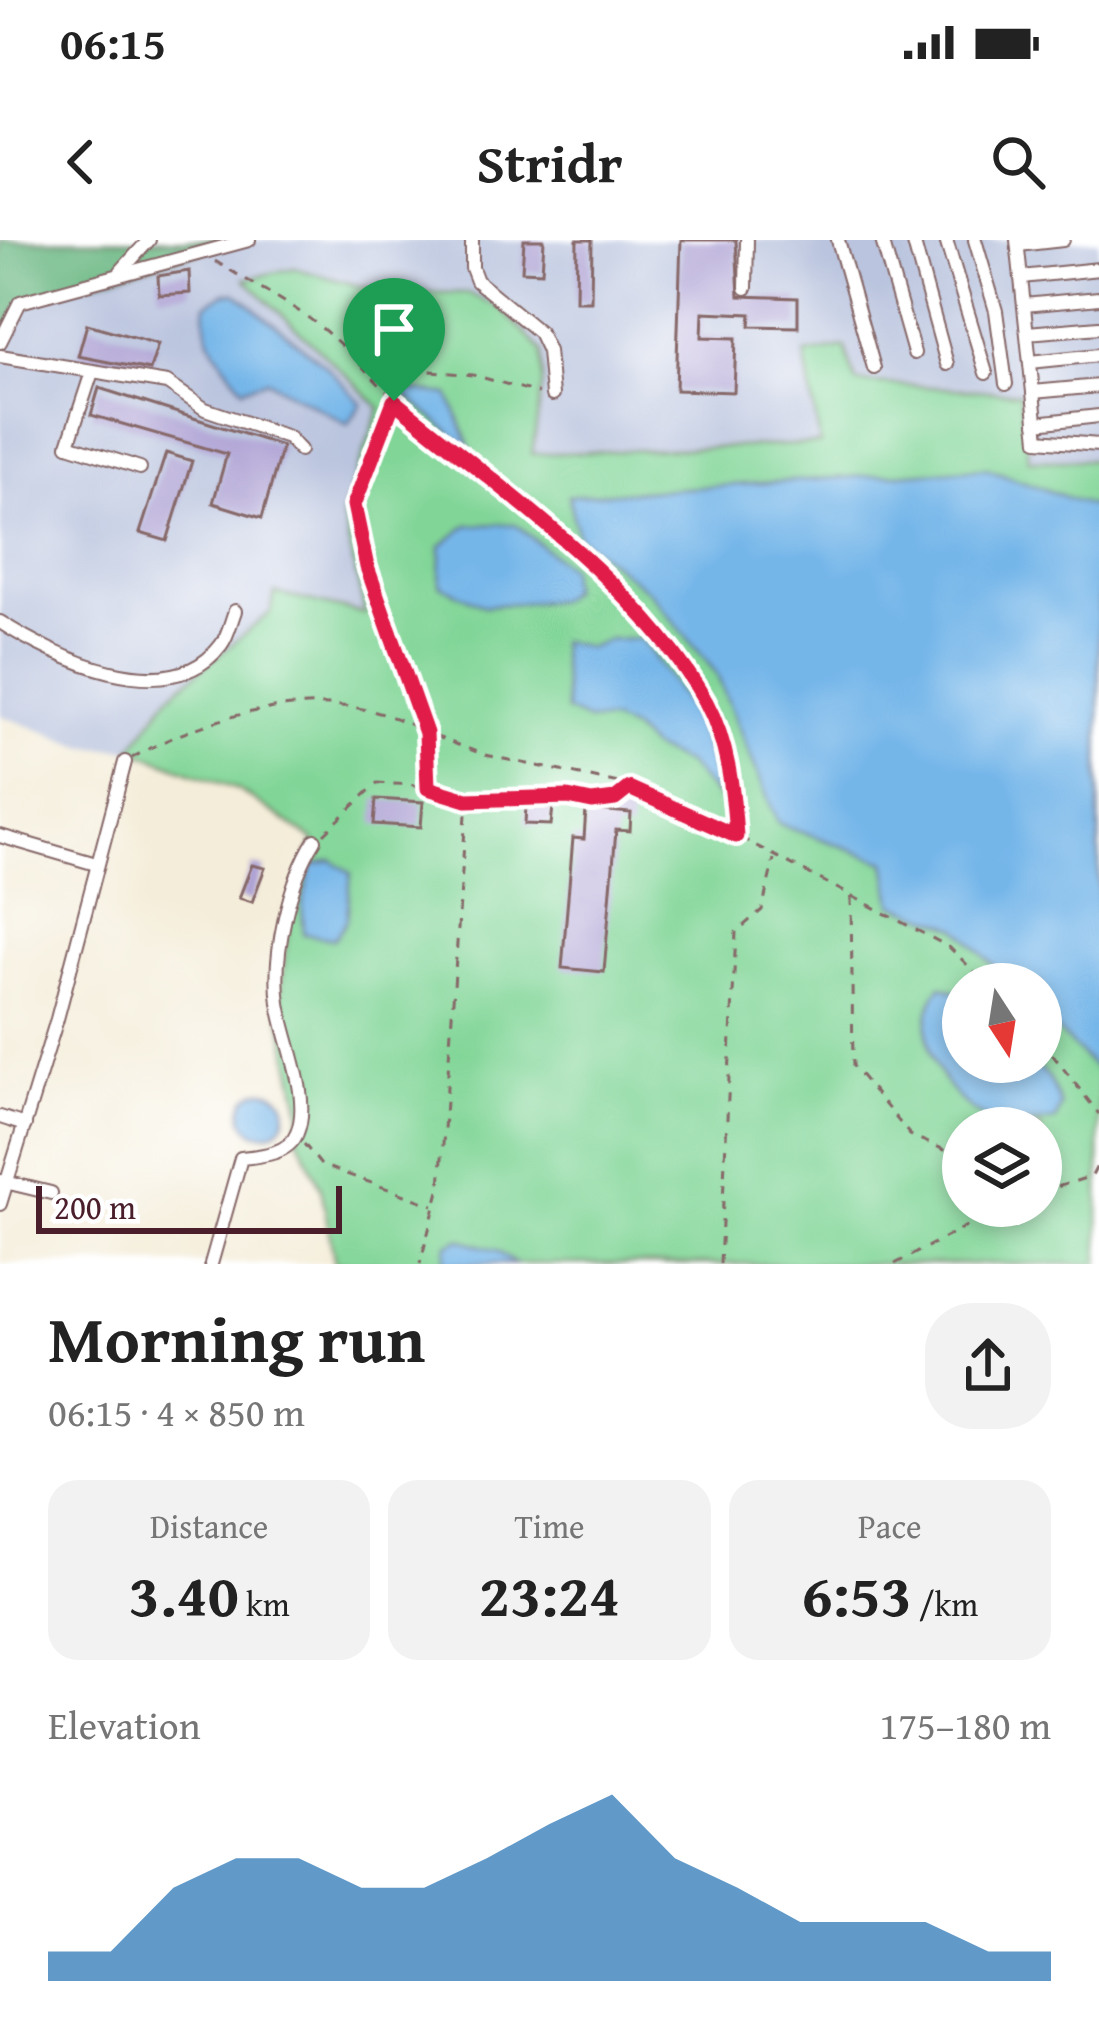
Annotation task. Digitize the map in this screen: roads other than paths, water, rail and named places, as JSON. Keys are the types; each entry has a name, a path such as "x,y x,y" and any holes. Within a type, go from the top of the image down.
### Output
{"street":[{"path":"120,272 149,240"},
{"path":"0,342 20,302 249,240"},
{"path":"472,240 472,268 478,281 539,332 548,351 552,395"},
{"path":"746,288 747,240"},
{"path":"838,240 874,368"},
{"path":"882,240 914,353"},
{"path":"913,240 947,364"},
{"path":"946,240 986,374"},
{"path":"976,240 996,311 1006,384"},
{"path":"1063,240 1018,242 1038,440 1099,445"},
{"path":"1021,278 1099,269"},
{"path":"1024,305 1099,298"},
{"path":"1027,333 1099,326"},
{"path":"1030,362 1099,355"},
{"path":"0,356 167,383 205,409 288,437 300,450"},
{"path":"92,371 68,445 140,468"},
{"path":"1033,392 1099,386"},
{"path":"1036,423 1099,416"},
{"path":"0,622 52,656 154,679 188,672 221,645 236,610"},
{"path":"0,1204 125,762"},
{"path":"0,836 96,863"},
{"path":"212,1264 241,1159 284,1149 297,1135 301,1113 277,989 302,861 315,840"},
{"path":"0,1117 25,1125"},
{"path":"3,1181 50,1193"}],"water":[{"path":"225,293 236,293 324,364 362,404 348,424 267,380 243,388 215,350 207,329 206,305"},
{"path":"398,389 449,395 472,451"},
{"path":"986,468 1099,509 1099,1073 1062,1035 1062,963 991,963 958,928 893,904 886,862 778,823 716,673 650,592 578,536 568,496"},
{"path":"515,524 569,568 570,589 559,600 485,606 440,585 441,546 468,525"},
{"path":"610,639 641,639 669,677 700,731 718,798 687,764 651,748 631,729 611,721 588,721 566,711 559,640 588,648"},
{"path":"332,860 351,873 347,920 334,939 304,934 302,905 312,866"},
{"path":"942,986 942,1077 929,1042 931,1003"},
{"path":"946,1083 1051,1083 1061,1105 968,1107"},
{"path":"264,1090 279,1097 286,1112 279,1127 264,1134 249,1127 242,1112 249,1097"},
{"path":"459,1239 496,1250 515,1264 443,1264 447,1245"}]}
